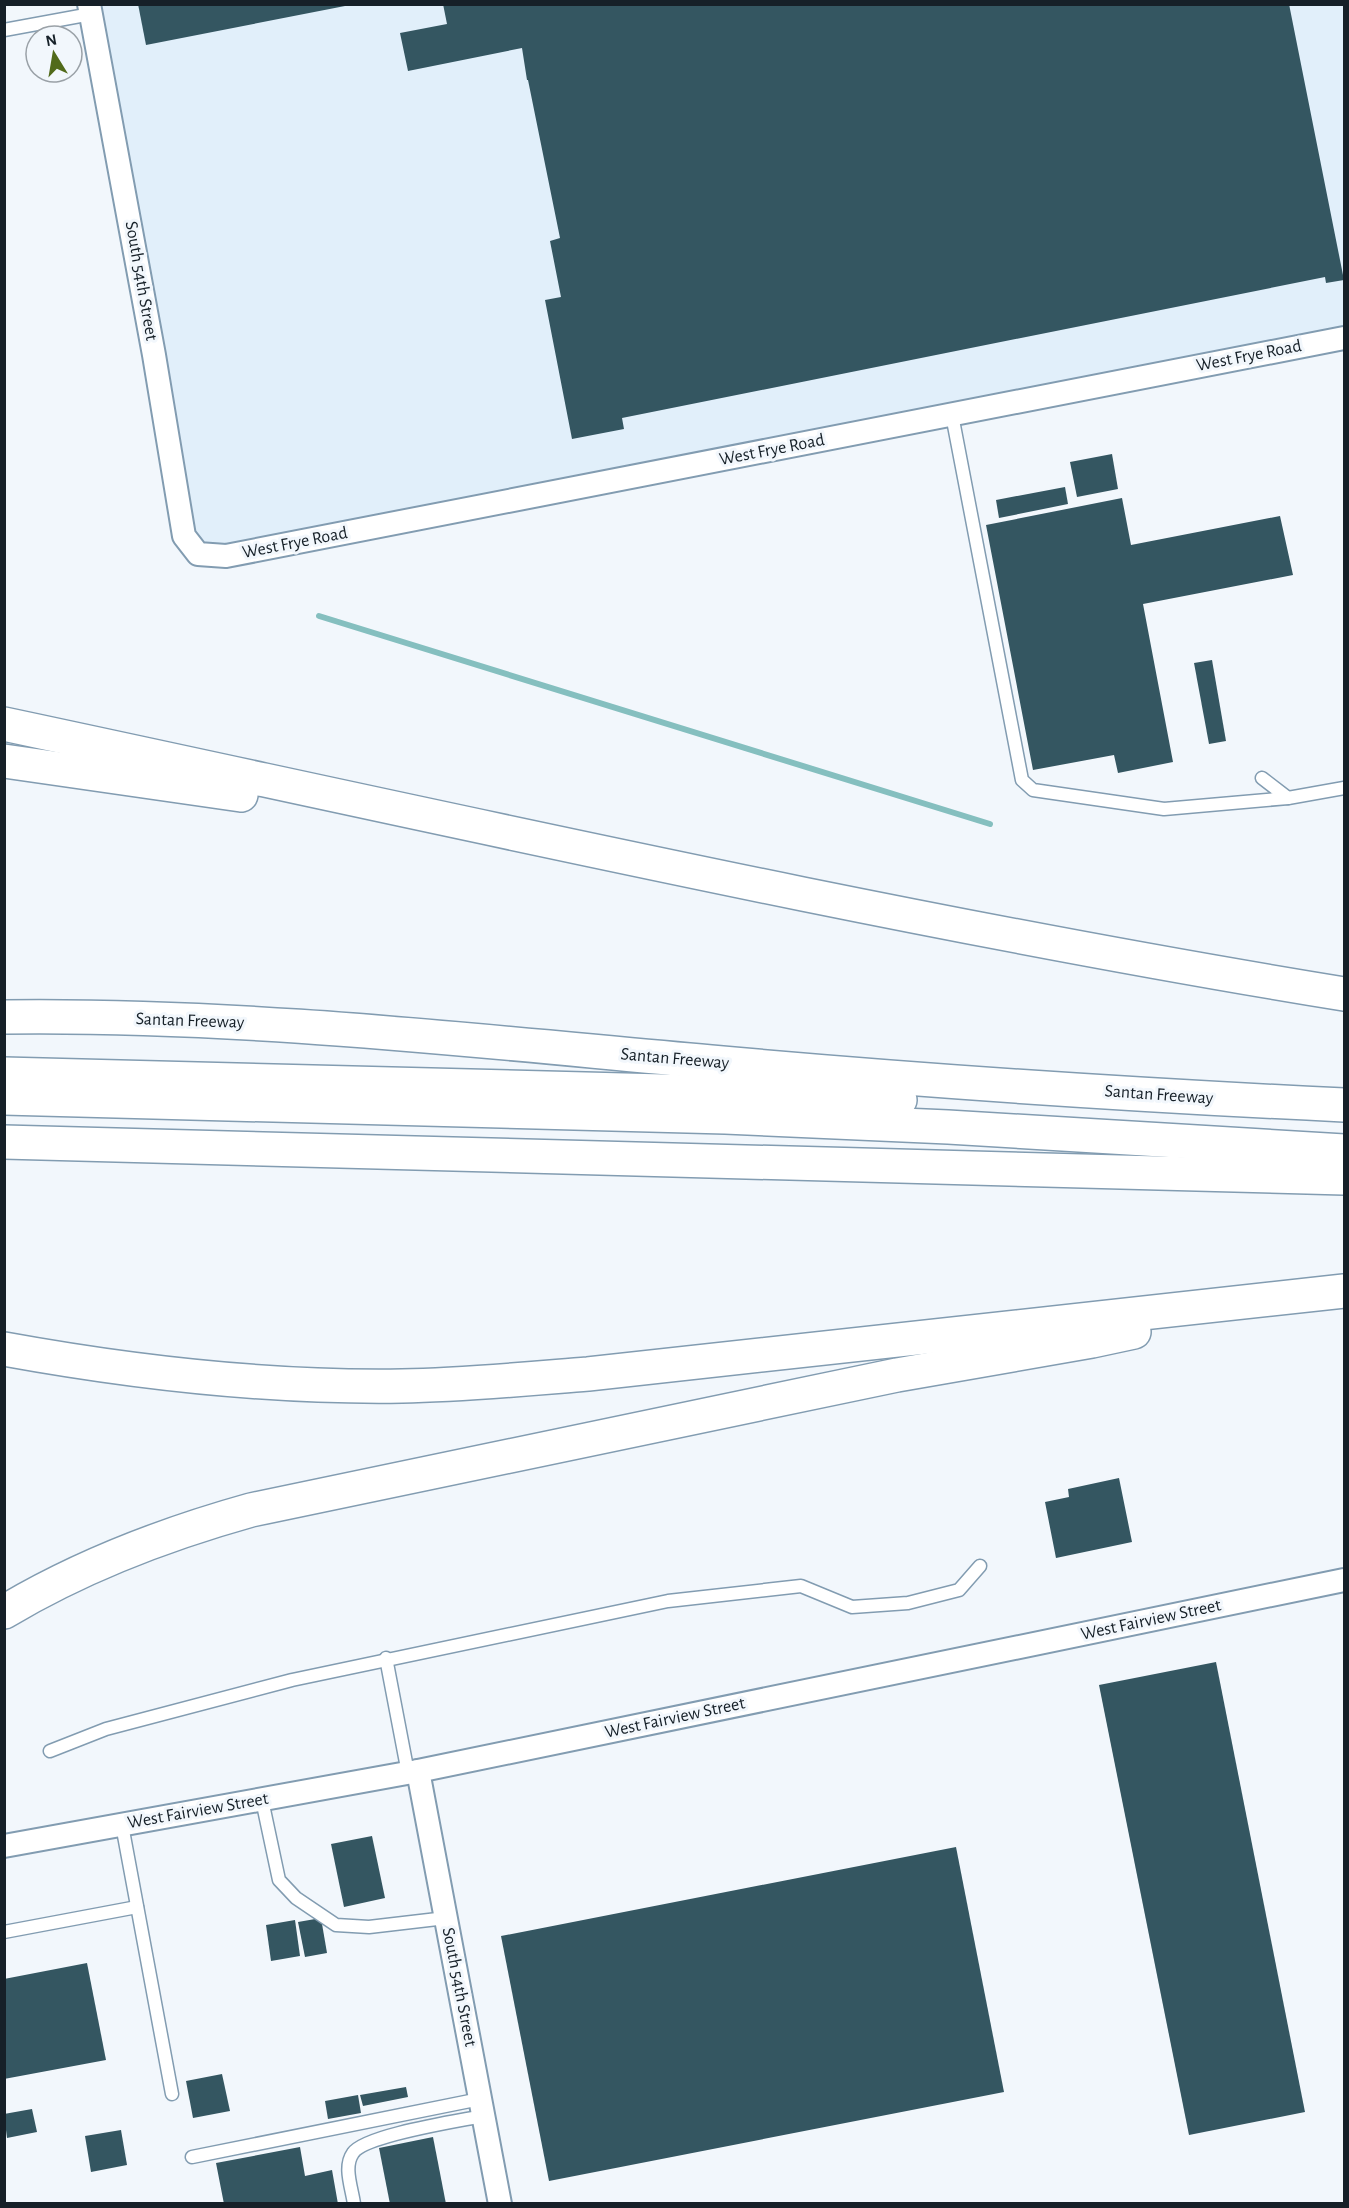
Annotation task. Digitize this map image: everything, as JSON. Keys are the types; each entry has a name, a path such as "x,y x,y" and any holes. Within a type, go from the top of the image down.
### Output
{"highway":[{"path":"4,724 940,922 1157,963 1344,994"},
{"path":"4,761 282,800 422,813"},
{"name":"Santan Freeway","path":"4,1017 157,1019 303,1027 886,1078 1344,1105"},
{"path":"4,1074 663,1091 887,1100 1214,1099"},
{"path":"4,1098 714,1117 948,1127 1344,1151"},
{"path":"4,1142 1344,1178"},
{"path":"4,1349 110,1367 219,1379 329,1385 441,1384 588,1374 1344,1291"},
{"path":"4,1612 58,1582 130,1550 211,1521 251,1510 897,1375 1092,1341 1296,1295"}],"street":[{"name":"South 54th Street","path":"90,9 154,355 184,536 198,554"},
{"name":"West Frye Road","path":"198,554 226,556 1344,338"},
{"name":"West Fairview Street","path":"4,1846 413,1772 1344,1580"},
{"name":"South 54th Street","path":"413,1772 446,1918 500,2204"}],"lane":[{"path":"4,30 90,9"},
{"path":"952,415 1022,780 1034,790 1164,809 1288,798 1344,788"},
{"path":"1262,778 1288,798"},
{"path":"50,1751 106,1728 292,1680 386,1658 668,1601 801,1586 852,1607 908,1603 959,1590 980,1566"},
{"path":"386,1658 413,1772"},
{"path":"262,1800 279,1880 297,1898 336,1925 369,1928 446,1918"},
{"path":"122,1825 172,2094"},
{"path":"4,1932 137,1907"},
{"path":"192,2157 481,2108"},
{"path":"354,2204 348,2167 352,2154 361,2145 481,2108"}],"shaded area":[{"path":"89,5 1344,5 1344,338 198,554"}],"building":[{"path":"138,4 345,4 345,6 146,45"},
{"path":"443,4 1289,4 1344,280 1326,283 1325,277 622,418 624,429 572,439 545,300 561,297 550,241 560,238 522,48 408,71 400,33 447,24"},
{"path":"1112,454 1118,489 1077,497 1070,462"},
{"path":"1065,487 1068,504 999,518 996,500"},
{"path":"1122,498 1131,545 1280,516 1293,575 1143,604 1173,762 1118,773 1114,755 1033,770 986,525"},
{"path":"1212,660 1226,741 1209,744 1194,663"},
{"path":"1119,1478 1132,1542 1056,1558 1045,1502 1069,1497 1068,1489"},
{"path":"1216,1662 1305,2112 1189,2135 1099,1685"},
{"path":"372,1836 385,1898 344,1907 331,1844"},
{"path":"956,1847 1004,2092 549,2181 501,1936"},
{"path":"321,1918 327,1953 305,1957 298,1922"},
{"path":"295,1920 300,1956 271,1961 266,1925"},
{"path":"87,1963 106,2060 4,2079 4,1979"},
{"path":"222,2074 230,2111 193,2118 186,2081"},
{"path":"406,2087 408,2097 363,2106 360,2095"},
{"path":"358,2095 361,2113 328,2119 325,2101"},
{"path":"32,2109 37,2132 7,2138 4,2114"},
{"path":"121,2130 127,2165 91,2172 85,2136"},
{"path":"433,2137 446,2204 390,2204 379,2148"},
{"path":"300,2147 305,2176 332,2170 338,2204 224,2204 216,2163"}],"waterway":[{"path":"319,616 990,824"}]}
